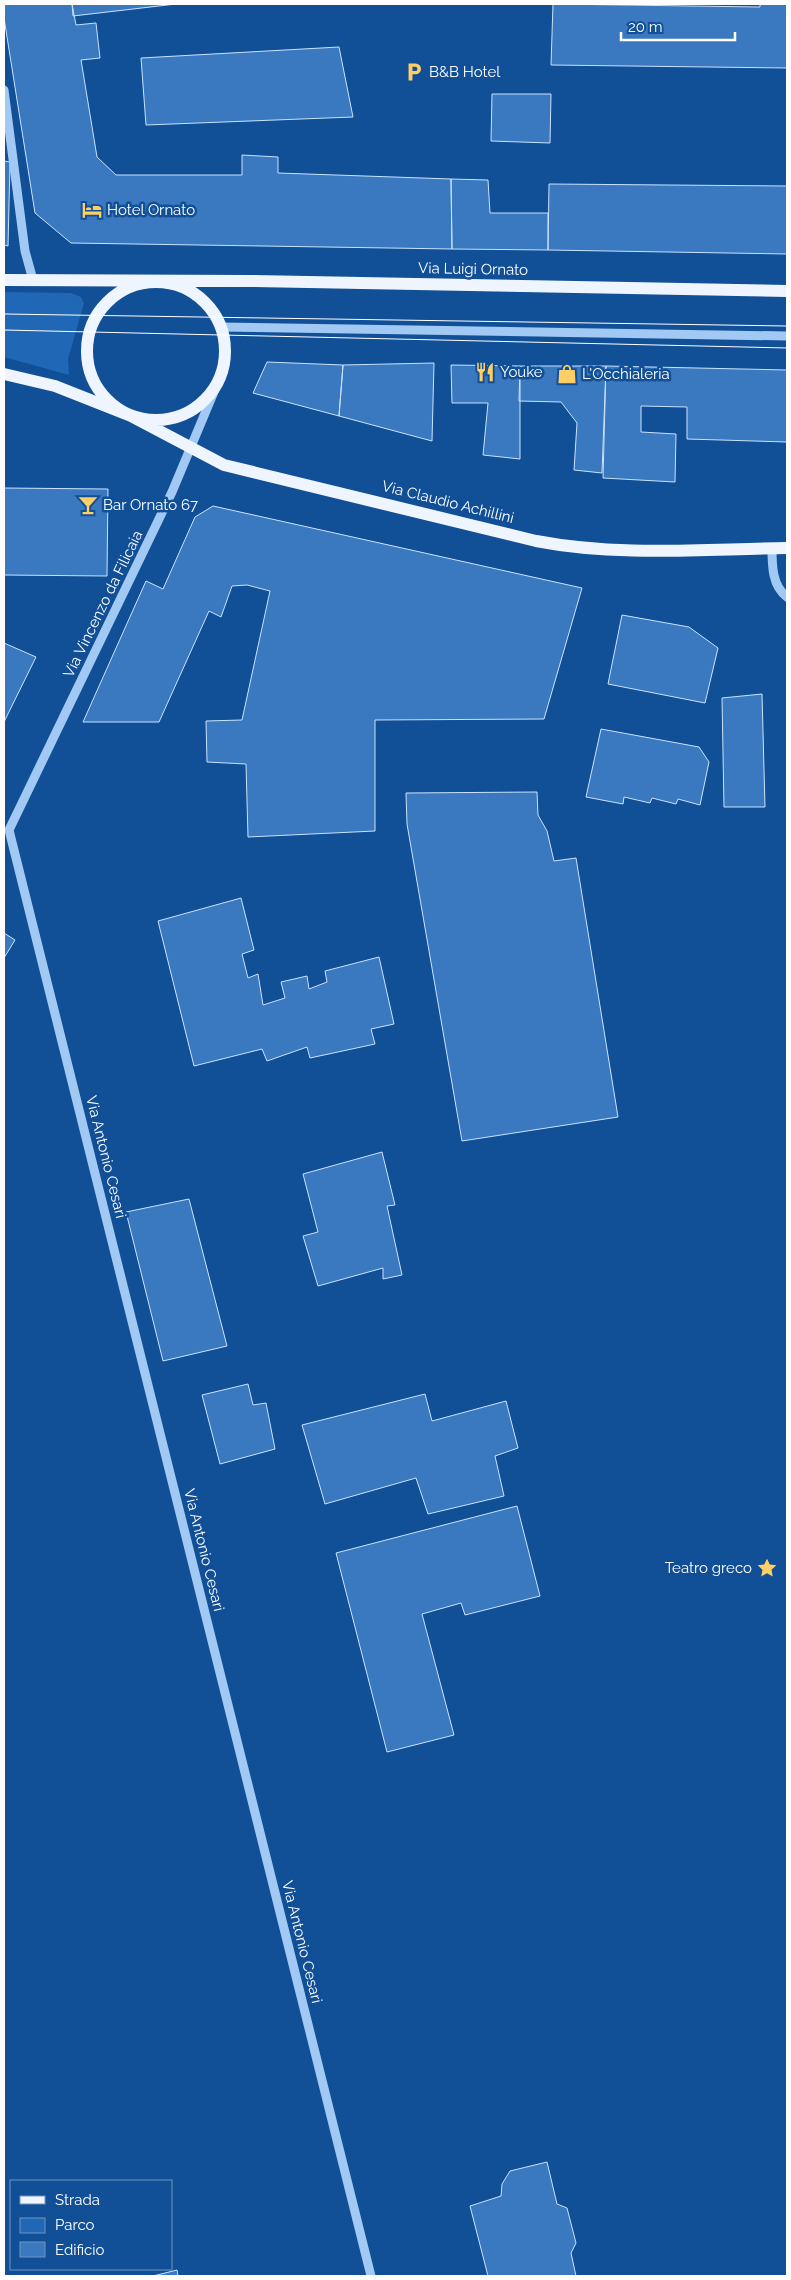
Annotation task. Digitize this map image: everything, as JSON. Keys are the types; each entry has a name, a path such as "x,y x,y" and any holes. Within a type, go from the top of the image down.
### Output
{"main road":[{"name":"Via Luigi Ornato","path":"4,280 250,281 787,291"},
{"name":"Via Luigi Ornato","path":"4,374 55,386 131,416 158,421 182,416 200,405 216,387 223,372 225,339 221,327 208,304 194,293 180,286 157,282 130,287 115,295 100,311 90,331 87,354 94,381 108,401 131,416"},
{"name":"Via Claudio Achillini","path":"131,416 224,465 564,546 623,552 787,548"}],"street":[{"path":"4,90 24,251 33,280"},
{"path":"221,327 787,336"},
{"name":"Via Vincenzo da Filicaia","path":"6,830 172,492 216,387"},
{"path":"772,548 772,570 781,593 787,597"},
{"name":"Via Antonio Cesari","path":"6,830 372,2276"}],"green space":[{"path":"4,292 71,293 81,297 84,303 68,359 69,375 4,357"}],"building":[{"path":"4,4 72,4 76,25 96,23 100,58 81,60 97,157 116,175 242,175 242,155 278,157 278,173 451,179 452,249 71,243 35,213 4,18"},
{"path":"72,4 176,4 73,16"},
{"path":"553,4 760,7 760,4 787,4 787,68 551,65"},
{"path":"339,47 353,117 146,125 141,58"},
{"path":"492,94 551,94 550,143 491,141"},
{"path":"4,161 10,162 8,246 4,245"},
{"path":"451,179 488,180 490,213 548,213 548,250 452,249"},
{"path":"549,184 787,186 787,254 548,250"},
{"path":"267,362 343,365 339,416 253,393"},
{"path":"434,363 432,441 339,416 343,365"},
{"path":"451,365 520,366 520,459 483,455 488,403 452,403"},
{"path":"520,366 606,366 602,473 574,470 577,423 561,402 519,401"},
{"path":"606,366 787,370 787,442 687,439 687,407 641,406 641,432 676,434 675,482 603,478"},
{"path":"4,488 108,489 107,576 4,575"},
{"path":"213,506 582,588 544,719 375,720 375,831 248,837 246,764 207,762 206,721 242,720 270,591 247,585 232,586 221,617 209,611 159,722 83,722 146,581 163,589 195,517"},
{"path":"622,615 689,627 718,648 705,703 608,684"},
{"path":"4,643 36,657 4,722"},
{"path":"762,694 765,807 724,807 722,698"},
{"path":"601,729 699,747 709,762 700,805 678,799 676,804 652,798 650,803 624,797 623,804 586,797"},
{"path":"537,792 538,815 547,831 554,861 576,858 618,1117 462,1141 407,824 406,793"},
{"path":"241,898 254,950 242,954 248,978 258,974 263,1005 285,998 281,982 307,976 309,989 327,982 325,971 379,957 394,1024 371,1029 375,1044 310,1058 307,1047 267,1061 262,1049 194,1066 158,921"},
{"path":"4,933 15,940 4,958"},
{"path":"382,1152 395,1205 387,1206 402,1275 383,1279 383,1268 318,1286 303,1236 318,1232 303,1174"},
{"path":"189,1199 227,1346 163,1361 126,1212"},
{"path":"248,1384 253,1405 266,1403 275,1449 220,1464 202,1395"},
{"path":"425,1394 432,1421 506,1401 518,1448 495,1456 504,1496 428,1514 416,1478 325,1504 302,1425"},
{"path":"517,1506 540,1596 465,1615 461,1603 422,1614 454,1735 387,1752 336,1553"},
{"path":"547,2162 557,2204 567,2208 576,2243 571,2253 576,2276 488,2276 470,2206 501,2196 502,2184 510,2171"},
{"path":"177,2270 178,2276 153,2276"}],"tram line":[{"path":"4,314 787,326"},
{"path":"4,330 787,348"}],"place":[{"name":"B&B Hotel","path":"414,72"},
{"name":"Hotel Ornato","path":"92,210"},
{"name":"Youke","path":"485,372"},
{"name":"L'Occhialeria","path":"567,374"},
{"name":"Bar Ornato 67","path":"88,505"},
{"name":"Teatro greco","path":"767,1568"}]}
